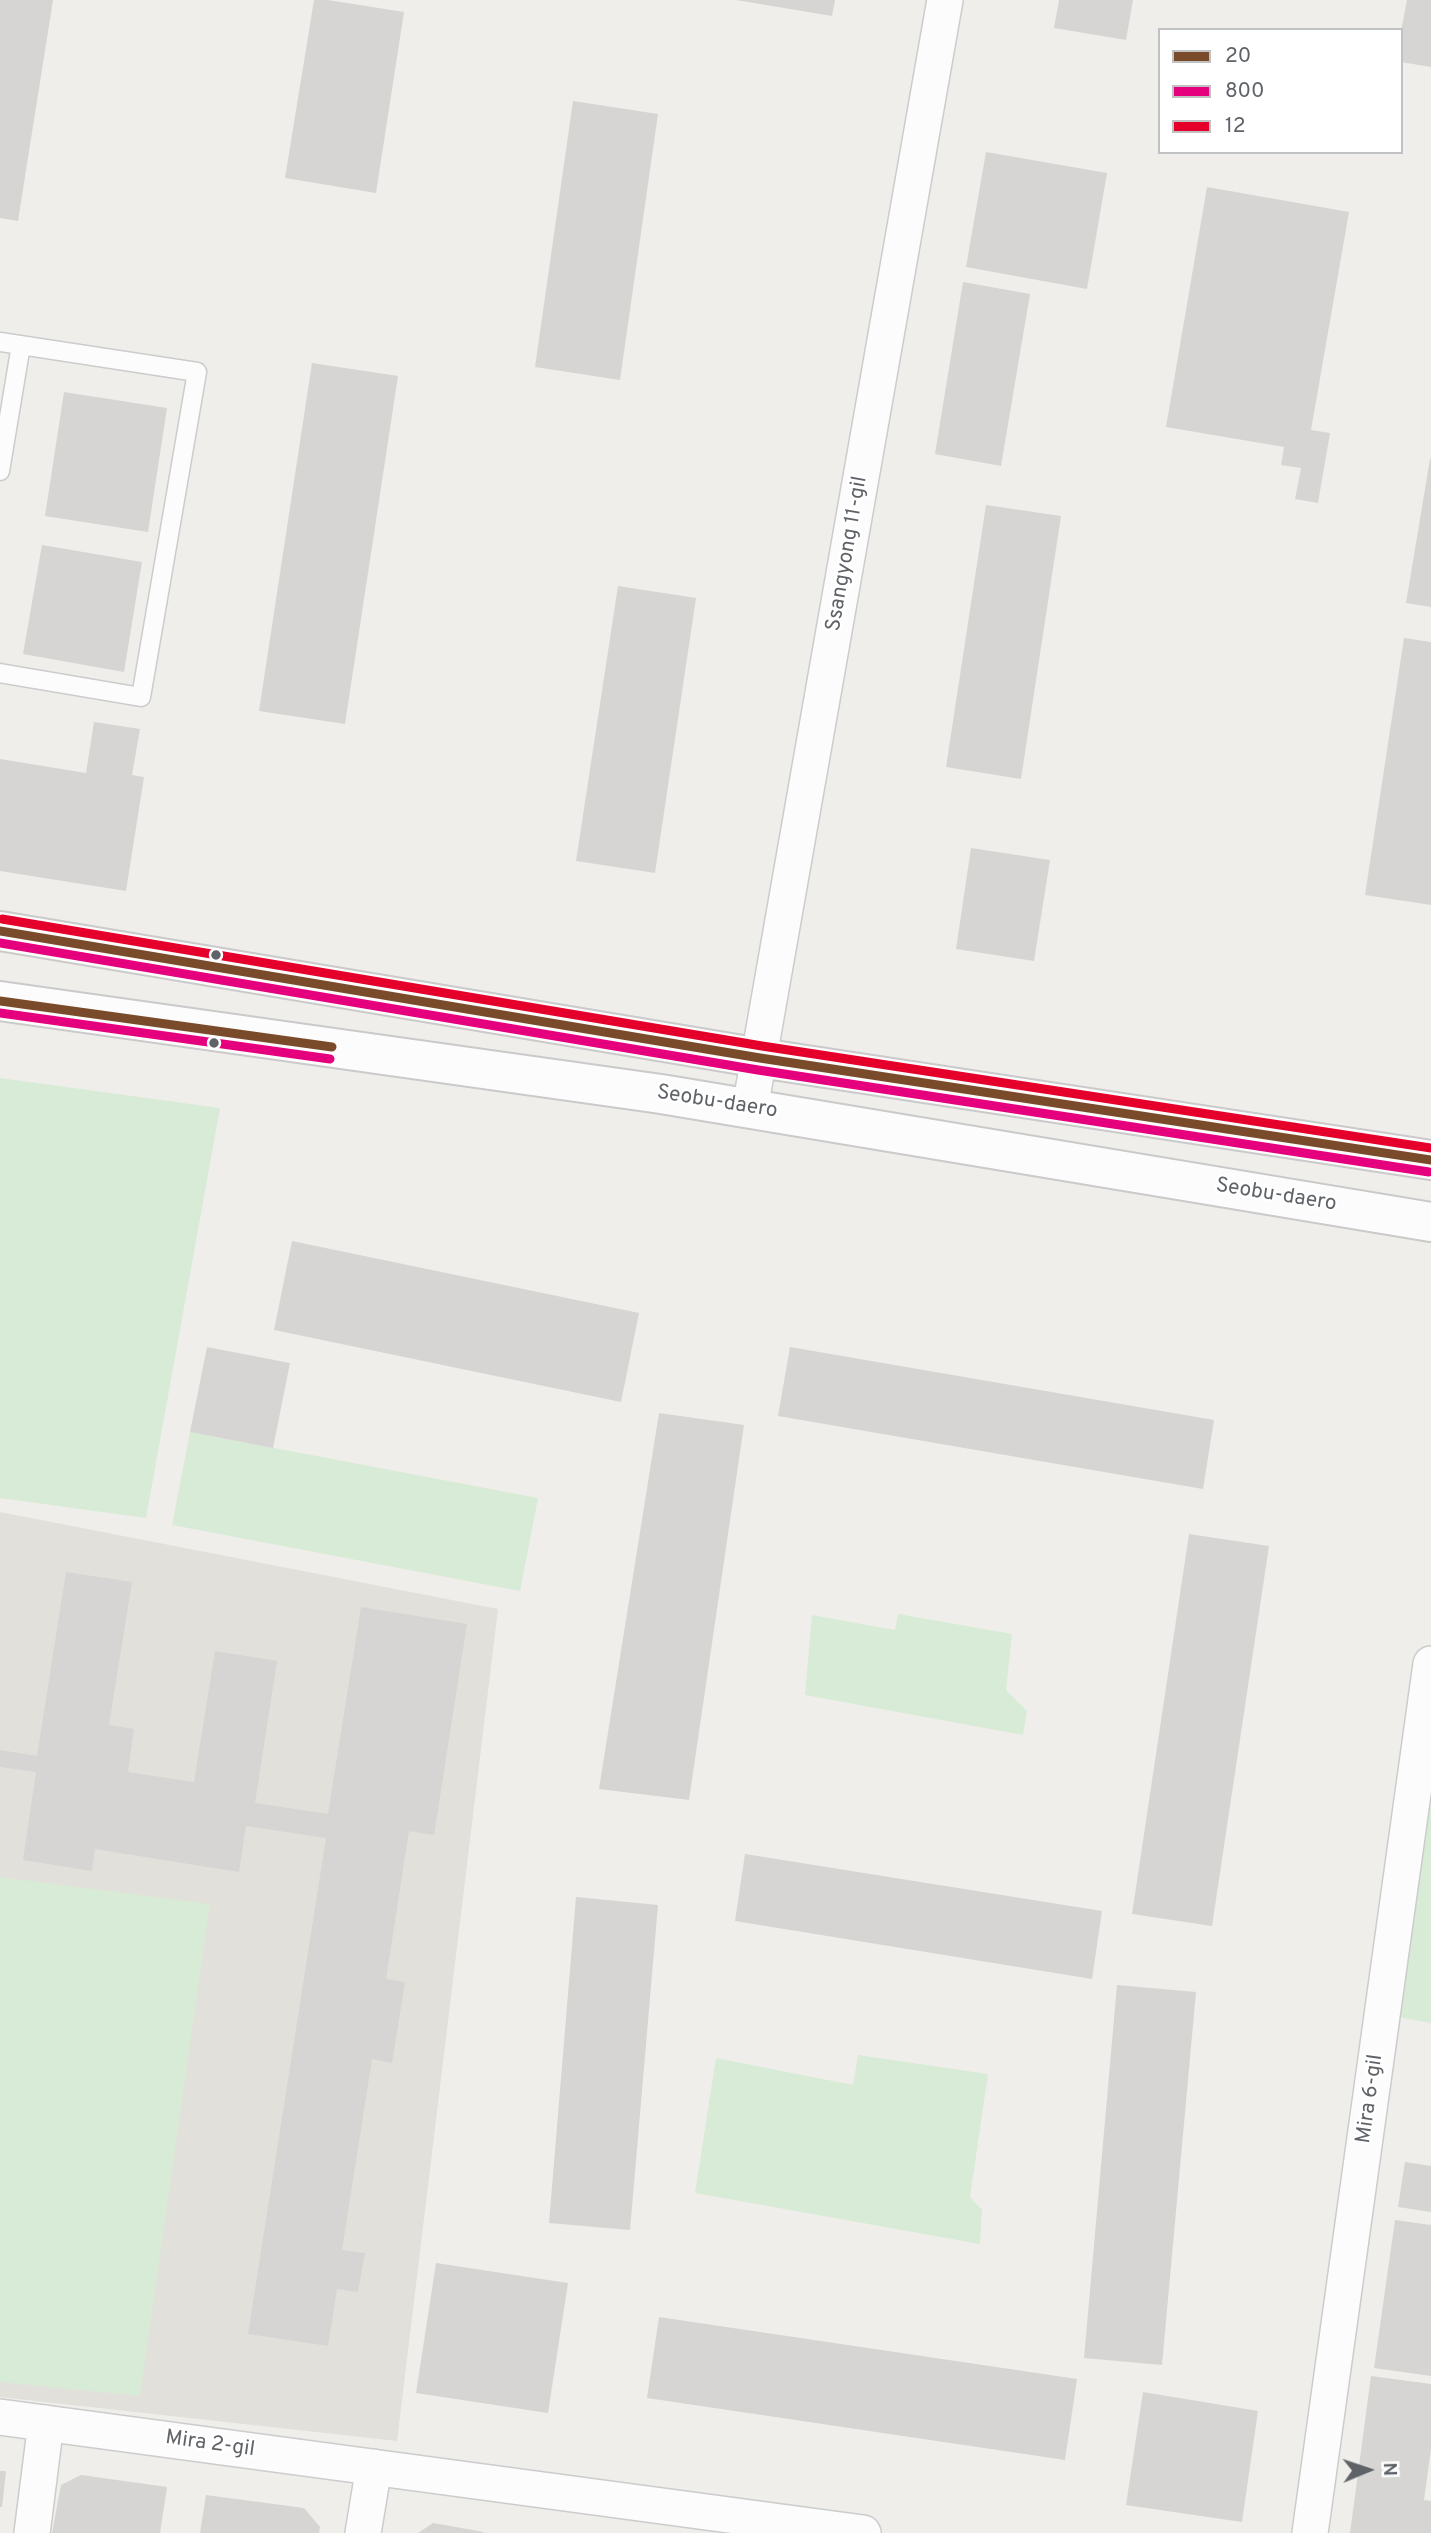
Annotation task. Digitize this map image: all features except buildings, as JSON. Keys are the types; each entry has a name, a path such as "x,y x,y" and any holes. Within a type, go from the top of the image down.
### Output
{"main road":[{"path":"0,932 760,1058 1431,1160"},
{"name":"Seobu-daero","path":"0,1000 750,1108 1431,1222"}],"street":[{"name":"Ssangyong 11-gil","path":"750,1108 945,0"},
{"name":"Mira 6-gil","path":"1310,2533 1431,1664"},
{"name":"Mira 2-gil","path":"0,2417 374,2467 670,2520 863,2533"},
{"path":"32,2533 46,2423"},
{"path":"363,2533 374,2467"}],"lane":[{"path":"0,342 197,372 141,697 0,673"},
{"path":"0,471 21,345"}],"shaded area":[{"path":"0,1512 498,1609 397,2441 0,2397"}],"green space":[{"path":"0,1078 220,1108 146,1518 0,1498"},
{"path":"190,1432 538,1498 520,1591 172,1525"},
{"path":"898,1614 1012,1634 1006,1690 1027,1711 1023,1735 805,1695 812,1615 895,1630"},
{"path":"1431,1802 1431,2023 1397,2017"},
{"path":"0,1877 210,1904 140,2396 0,2382"},
{"path":"858,2055 988,2074 970,2197 982,2210 980,2244 695,2193 716,2058 853,2085"}],"transit line":[{"name":"12","path":"2,919 762,1046 1431,1148"},
{"name":"20","path":"0,931 760,1058 1431,1160"},
{"name":"800","path":"0,943 758,1070 1429,1172"},
{"name":"20","path":"0,1001 332,1047"},
{"name":"800","path":"0,1013 330,1059"}]}
